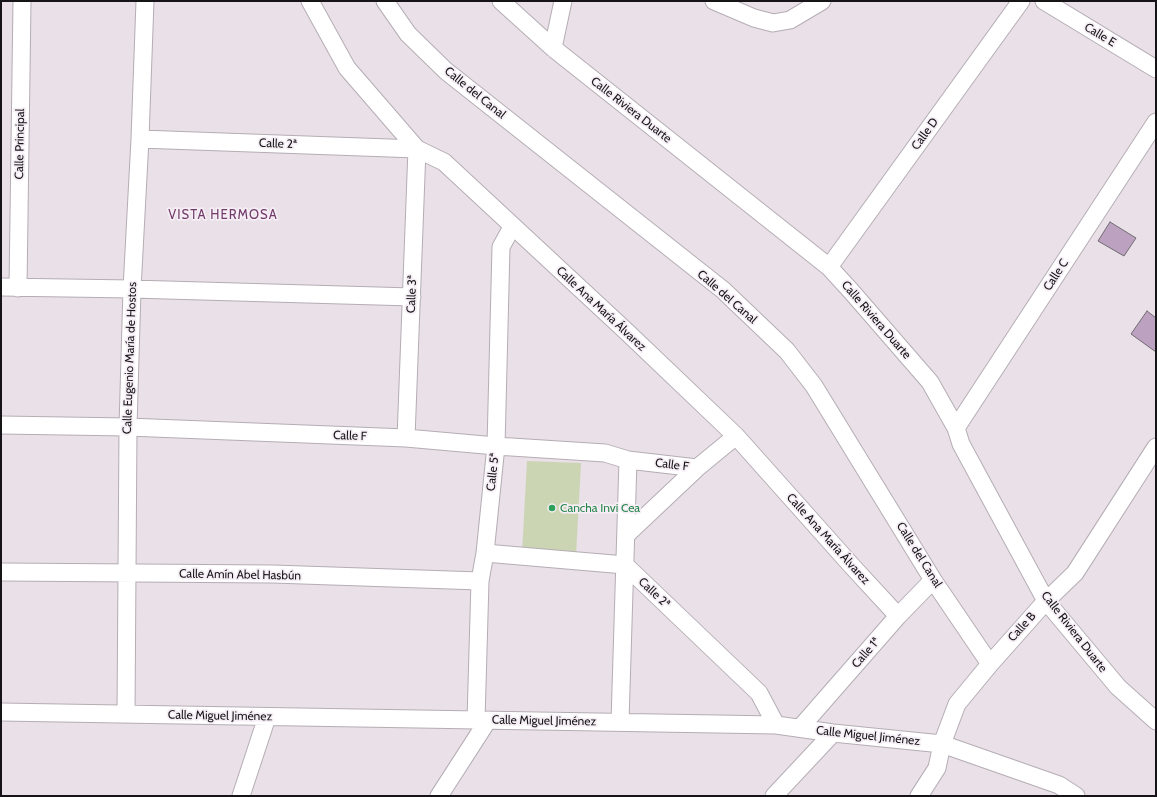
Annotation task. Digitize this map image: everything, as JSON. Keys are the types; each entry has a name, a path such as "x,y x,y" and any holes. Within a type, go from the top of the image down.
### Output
{"street":[{"name":"Calle Principal","path":"18,288 22,1"},
{"name":"Calle Eugenio María de Hostos","path":"126,714 128,427 132,289 140,139 145,1"},
{"name":"Calle Ana María Álvarez","path":"310,1 347,68 417,149 444,162 512,227 627,332 736,436 898,616"},
{"name":"Calle del Canal","path":"385,1 408,34 446,71 722,290 787,351 814,386 933,580 990,664"},
{"name":"Calle Riviera Duarte","path":"501,1 553,48 829,267 930,382 956,428 961,444 1046,601 1118,686 1156,721"},
{"path":"553,48 563,1"},
{"path":"714,1 754,18 773,23 790,20 822,1"},
{"name":"Calle D","path":"829,267 1021,1"},
{"name":"Calle E","path":"1044,1 1156,69"},
{"name":"Calle C","path":"956,428 1156,122"},
{"name":"Calle 2ª","path":"140,139 417,149"},
{"name":"Calle 3ª","path":"406,438 417,149"},
{"name":"Calle 5ª","path":"482,720 480,581 485,553 496,446 501,247 512,227"},
{"path":"1,287 412,297"},
{"name":"Calle F","path":"1,426 128,427 406,438 496,446 605,453 628,460 697,468"},
{"path":"626,535 697,468 736,436"},
{"name":"Calle B","path":"919,796 937,768 942,744 957,704 1046,601 1075,573 1156,447"},
{"path":"620,722 628,460"},
{"path":"485,553 625,565"},
{"name":"Calle 2ª","path":"625,565 759,692 776,725"},
{"name":"Calle Amín Abel Hasbún","path":"1,572 273,574 480,581"},
{"name":"Calle 1ª","path":"800,728 898,616 933,580"},
{"name":"Calle Miguel Jiménez","path":"1,712 776,725 833,733 942,744 1059,785 1076,796"},
{"path":"241,796 267,717"},
{"path":"439,796 482,720"},
{"path":"774,796 833,733"}],"green space":[{"name":"Cancha Invi Cea","path":"527,461 581,463 576,556 522,553"}],"building":[{"path":"1110,222 1136,238 1124,256 1098,241"},
{"path":"1147,311 1156,318 1156,352 1131,334"}],"place":[{"name":"Cancha Invi Cea","path":"552,508"}],"district":[{"name":"VISTA HERMOSA","path":"223,215"}]}
